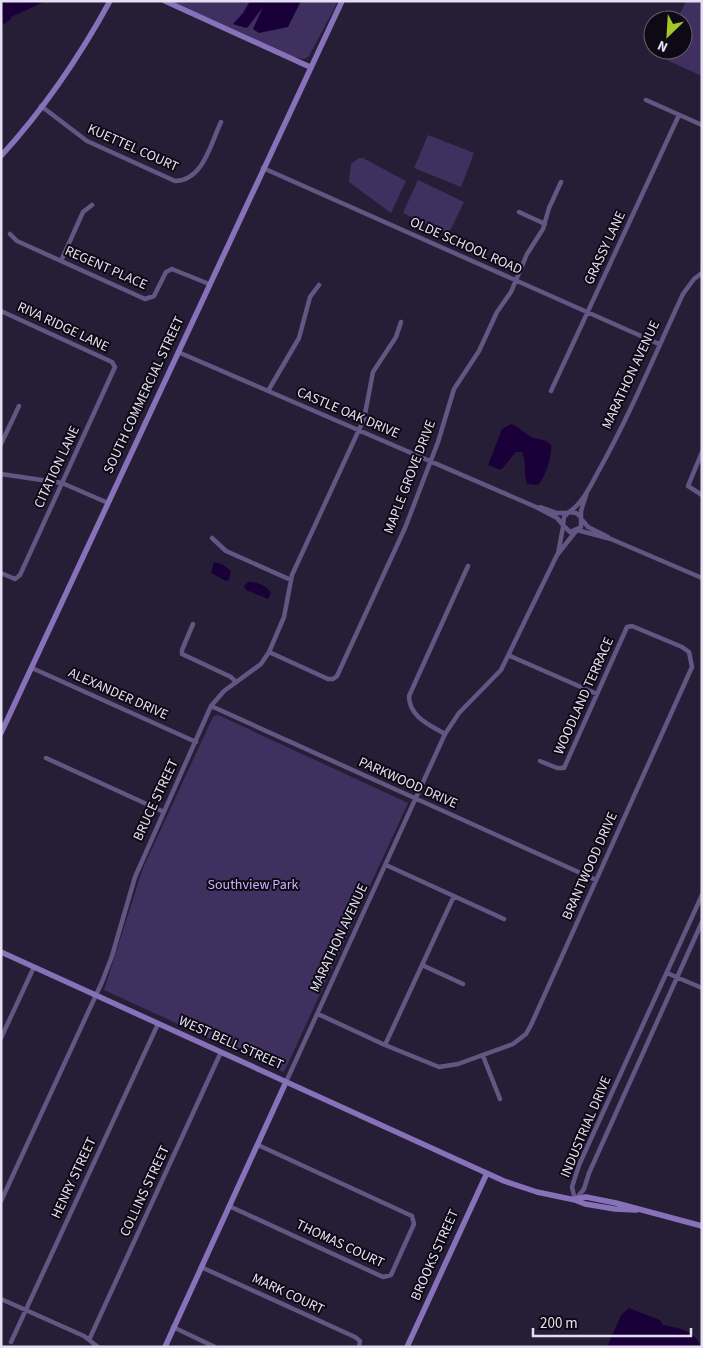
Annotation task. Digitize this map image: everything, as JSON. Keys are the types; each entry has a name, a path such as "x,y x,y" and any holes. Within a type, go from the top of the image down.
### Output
{"main road":[{"path":"1,156 84,48 110,1"},
{"path":"165,1 310,67"},
{"name":"SOUTH COMMERCIAL STREET","path":"2,731 342,1"},
{"name":"WEST BELL STREET","path":"1,952 487,1173"},
{"name":"MARATHON AVENUE","path":"165,1347 286,1082"},
{"path":"487,1173 537,1192 575,1200 586,1197 616,1203 636,1210 702,1226"},
{"name":"BROOKS STREET","path":"407,1347 487,1173"}],"street":[{"path":"646,100 702,125"},
{"name":"KUETTEL COURT","path":"41,106 87,141 175,181 188,179 197,172 221,122"},
{"name":"GRASSY LANE","path":"551,391 679,115"},
{"name":"OLDE SCHOOL ROAD","path":"263,168 659,344"},
{"name":"MAPLE GROVE DRIVE","path":"268,652 328,679 335,678 404,528 430,461 454,390 479,350 494,317 516,281 528,254 545,224 549,208 561,182"},
{"path":"61,261 83,212 92,205"},
{"path":"519,212 545,224"},
{"name":"REGENT PLACE","path":"10,234 17,241 144,299 154,296 166,272 172,269 209,284"},
{"name":"MARATHON AVENUE","path":"568,513 576,507 587,491 620,430 683,294 694,279 702,273"},
{"path":"268,391 299,338 310,297 319,286"},
{"name":"RIVA RIDGE LANE","path":"1,311 115,365"},
{"name":"BRUCE STREET","path":"1,1200 96,996 112,956 132,885 211,706 224,691 261,664 284,617 291,580 365,415 373,372 396,337 401,322"},
{"name":"CASTLE OAK DRIVE","path":"178,352 536,507 557,518 563,526"},
{"name":"CITATION LANE","path":"1,572 17,578 115,365"},
{"path":"1,444 19,406"},
{"path":"702,452 688,486 702,495"},
{"path":"1,474 62,483 108,503"},
{"name":"MARATHON AVENUE","path":"582,519 581,510 587,491"},
{"name":"CASTLE OAK DRIVE","path":"536,507 559,514 568,513"},
{"path":"611,539 569,531 563,526 563,518 568,513 576,513 588,527 611,539 702,578"},
{"path":"576,531 581,526 582,519"},
{"name":"MARATHON AVENUE","path":"558,555 563,526"},
{"name":"MARATHON AVENUE","path":"286,1082 446,734 459,713 494,679 510,656 558,555 576,531"},
{"path":"212,538 219,547 226,551 291,580"},
{"path":"446,734 415,714 410,706 409,696 468,566"},
{"path":"193,624 182,654 230,677 236,682"},
{"name":"WOODLAND TERRACE","path":"540,761 557,768 564,768 626,630 630,626 682,647 689,652 692,661"},
{"path":"510,656 597,694"},
{"name":"BRANTWOOD DRIVE","path":"318,1014 385,1045 439,1067 452,1066 517,1042 528,1030 692,667 692,661"},
{"name":"ALEXANDER DRIVE","path":"32,668 196,742"},
{"name":"PARKWOOD DRIVE","path":"211,706 596,880"},
{"path":"46,758 164,812"},
{"path":"386,865 504,919"},
{"name":"INDUSTRIAL DRIVE","path":"575,1200 572,1187 577,1170 702,895"},
{"path":"385,1045 454,896"},
{"name":"INDUSTRIAL DRIVE","path":"575,1200 584,1189 588,1173 702,922"},
{"path":"422,965 463,984"},
{"path":"1,1038 34,967"},
{"path":"667,973 702,988"},
{"name":"HENRY STREET","path":"11,1342 158,1024"},
{"name":"COLLINS STREET","path":"89,1340 221,1052"},
{"path":"483,1056 500,1099"},
{"name":"THOMAS COURT","path":"229,1206 383,1276 391,1275 414,1224 412,1216 258,1145"},
{"name":"MARK COURT","path":"201,1267 355,1337 360,1342 359,1347"},
{"path":"1,1299 89,1340 98,1347"},
{"path":"174,1328 215,1347"}],"green space":[{"path":"172,1 338,1 309,56 304,59 291,56"},
{"path":"686,1 702,1 702,76 667,60 693,60 693,10 682,10"},
{"path":"428,135 474,153 461,187 414,168"},
{"path":"359,158 363,158 406,181 391,213 349,182 351,164"},
{"path":"418,180 464,202 448,235 403,213"},
{"name":"Southview Park","path":"218,715 408,803 283,1072 104,990 143,868 212,719"}],"shaded area":[{"path":"1,1 46,1 11,17 1,26"},
{"path":"250,1 301,1 288,27 259,33 253,29 263,7 248,27 233,24 243,13"},
{"path":"511,424 551,445 548,466 538,485 527,484 522,452 516,452 501,470 488,465 502,429"},
{"path":"214,562 222,564 231,571 229,580 226,581 211,573"},
{"path":"248,582 258,583 267,588 271,593 268,599 246,590 244,586"},
{"path":"629,1308 660,1320 663,1325 690,1333 701,1347 607,1347 621,1315"}]}
